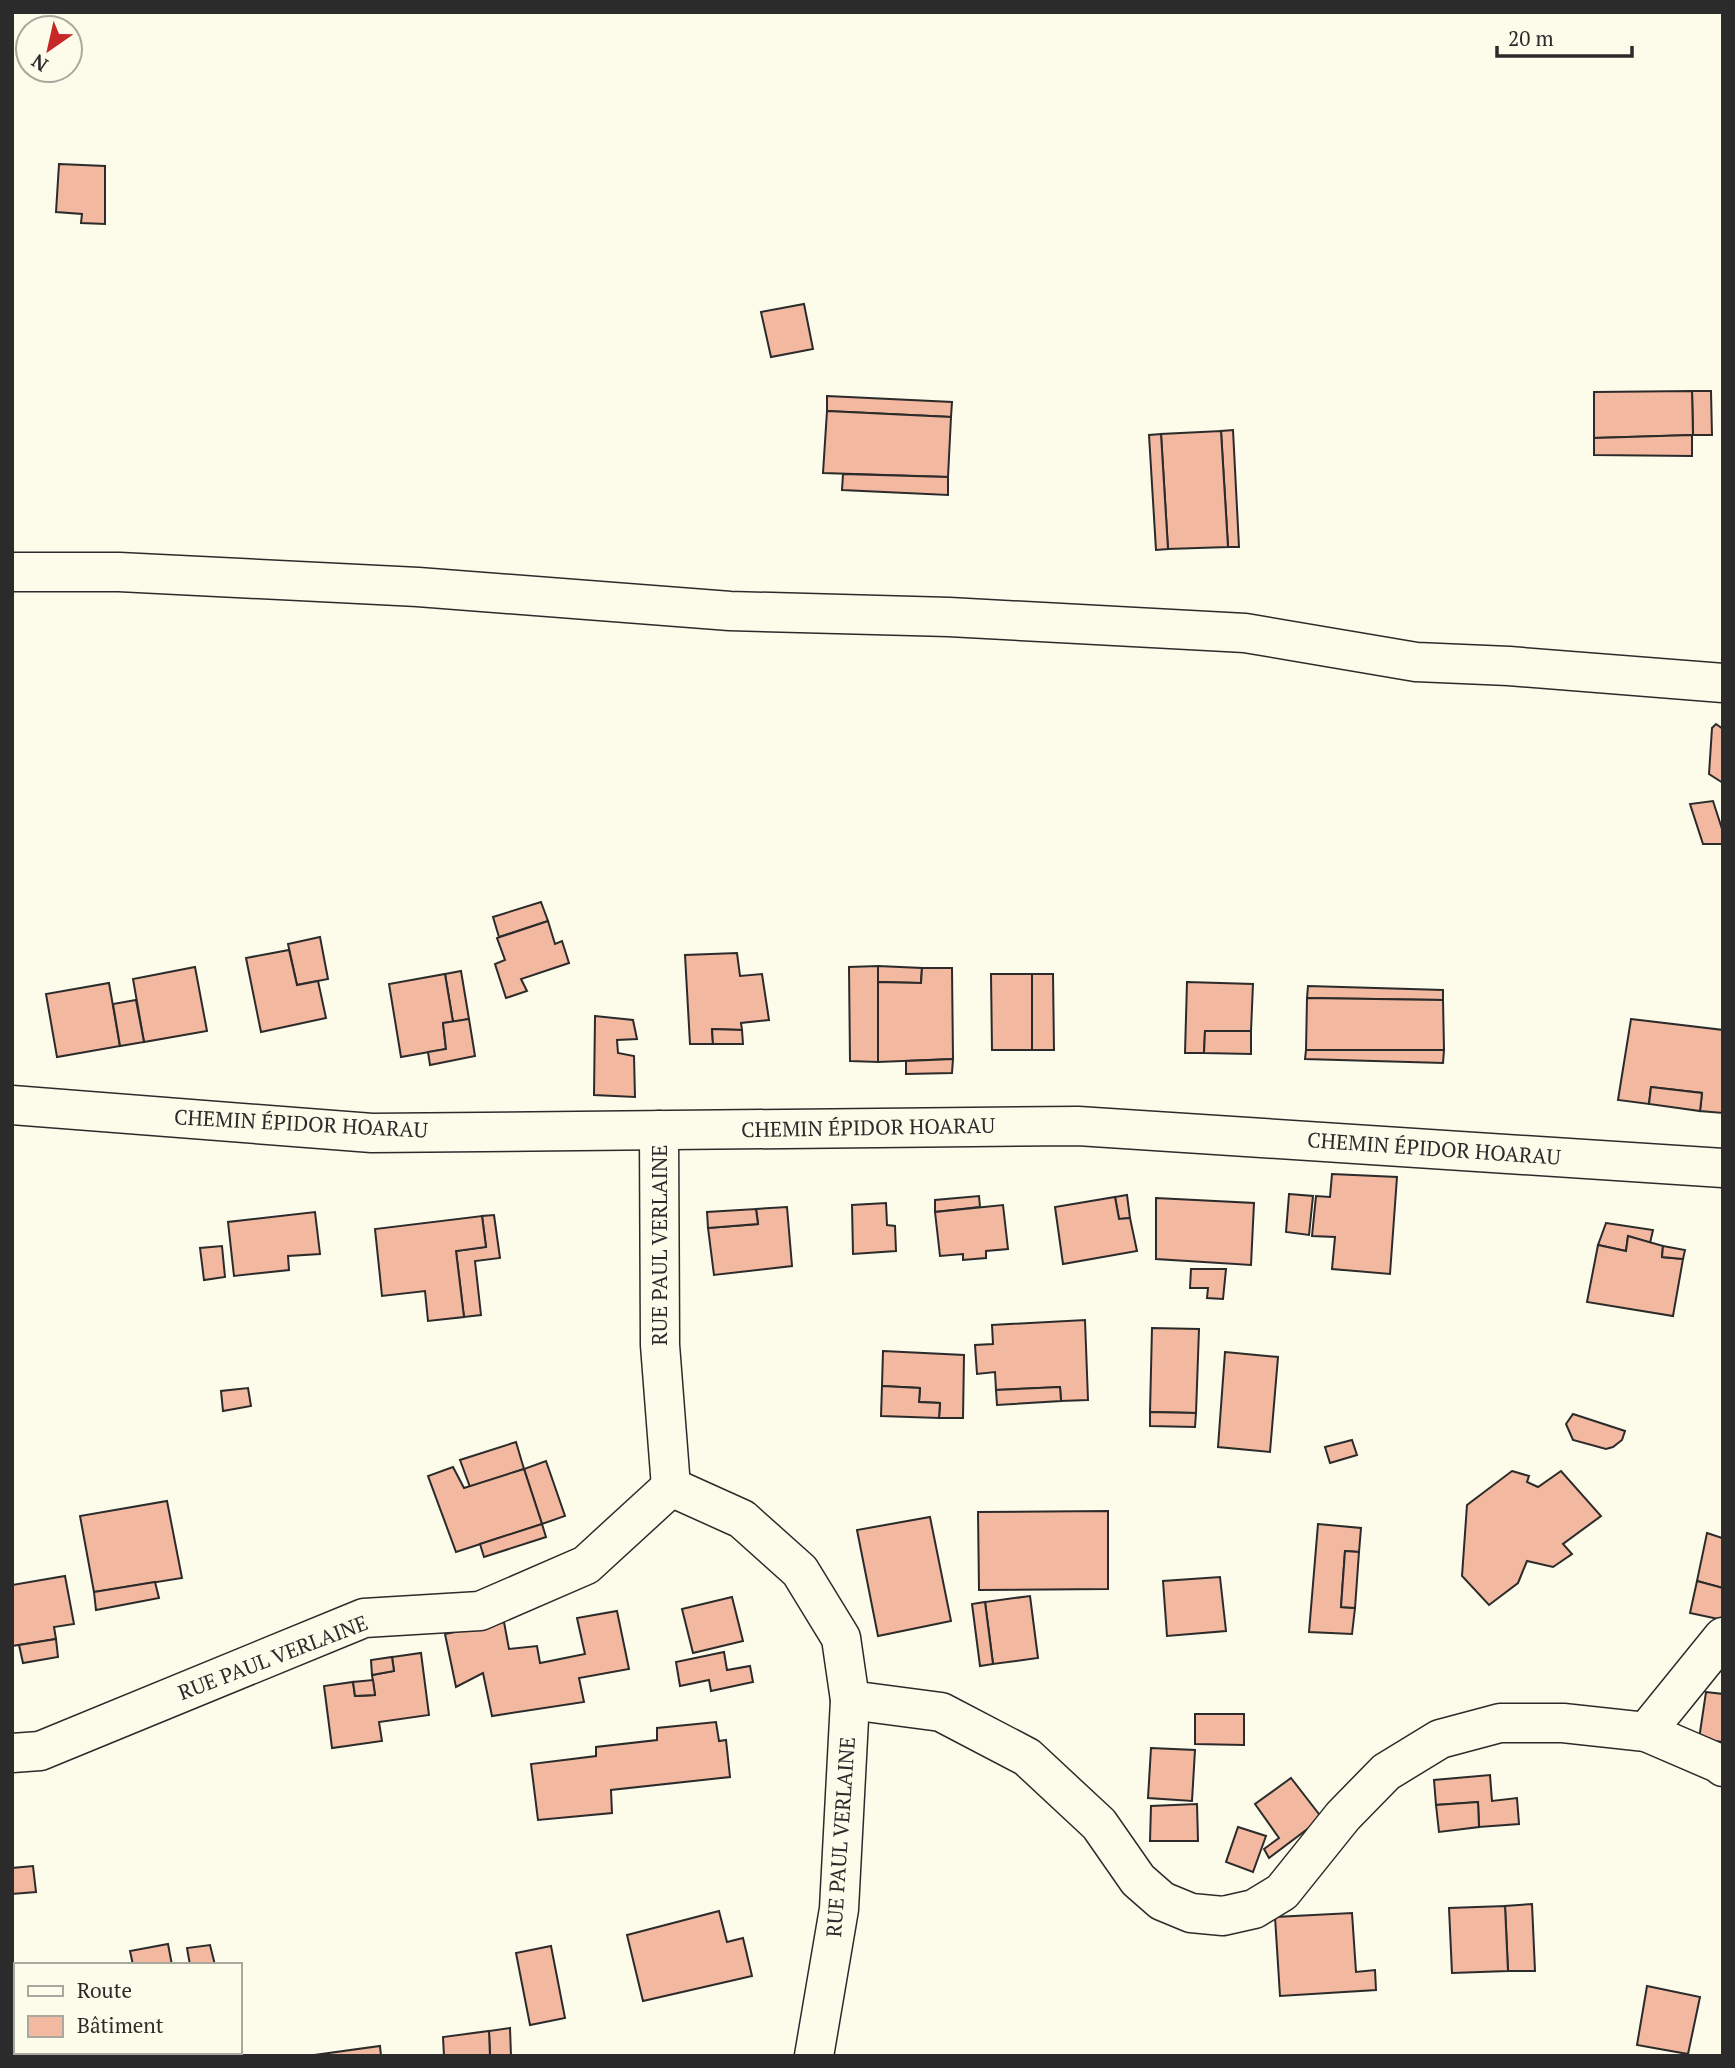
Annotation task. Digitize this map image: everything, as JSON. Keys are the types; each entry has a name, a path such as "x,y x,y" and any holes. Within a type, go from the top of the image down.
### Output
{"street":[{"path":"12,572 119,572 201,576 418,587 730,611 949,617 1245,633 1416,662 1509,666 1723,683"},
{"name":"CHEMIN ÉPIDOR HOARAU","path":"12,1105 372,1133 1078,1126 1723,1168"},
{"name":"RUE PAUL VERLAINE","path":"659,1130 660,1345 671,1487"},
{"name":"RUE PAUL VERLAINE","path":"671,1487 742,1519 800,1571 841,1637 850,1700 839,1909 814,2056"},
{"name":"RUE PAUL VERLAINE","path":"12,1753 40,1751 364,1618 480,1611 586,1565 671,1487"},
{"path":"1646,1732 1723,1637"},
{"path":"850,1700 941,1712 1027,1757 1099,1824 1138,1880 1162,1900 1191,1913 1223,1916 1254,1909 1282,1892 1343,1816 1387,1772 1440,1740 1500,1723 1563,1723 1646,1732 1718,1763 1723,1768"}],"building":[{"path":"59,164 105,166 105,224 81,223 82,214 56,212"},
{"path":"804,304 813,349 771,357 761,312"},
{"path":"1692,391 1711,391 1712,435 1693,435"},
{"path":"1692,391 1693,435 1594,438 1594,392"},
{"path":"827,396 952,402 951,417 827,411"},
{"path":"827,411 951,417 948,477 823,473"},
{"path":"1233,430 1239,547 1228,547 1221,431"},
{"path":"1221,431 1228,547 1168,549 1161,434"},
{"path":"1161,434 1168,549 1156,550 1149,435"},
{"path":"1692,435 1692,456 1594,455 1594,438"},
{"path":"843,474 948,477 948,495 842,490"},
{"path":"1716,724 1723,729 1723,783 1709,774 1712,728"},
{"path":"1713,801 1723,832 1723,844 1703,844 1690,804"},
{"path":"541,902 548,921 499,937 493,917"},
{"path":"548,921 555,944 562,941 569,963 521,979 527,991 506,998 495,964 505,960 497,938"},
{"path":"320,937 328,979 297,985 288,944"},
{"path":"289,950 297,985 318,981 326,1018 261,1032 246,958"},
{"path":"737,953 740,976 762,974 769,1020 741,1023 742,1030 712,1029 713,1044 690,1044 685,955"},
{"path":"878,966 878,1062 850,1061 849,967"},
{"path":"878,966 922,968 921,983 878,982"},
{"path":"195,967 207,1031 144,1042 133,979"},
{"path":"922,968 952,968 953,1059 878,1062 878,982 921,983"},
{"path":"461,971 469,1019 453,1022 445,974"},
{"path":"445,974 453,1022 443,1023 446,1049 401,1057 389,984"},
{"path":"991,974 1032,974 1032,1050 992,1050"},
{"path":"1032,974 1053,974 1054,1050 1032,1050"},
{"path":"1187,982 1253,984 1251,1031 1205,1031 1204,1053 1185,1053"},
{"path":"109,983 120,1046 57,1057 46,994"},
{"path":"1308,986 1443,990 1443,1000 1307,998"},
{"path":"1307,998 1443,1000 1444,1050 1306,1050"},
{"path":"136,1000 144,1042 120,1046 113,1004"},
{"path":"595,1016 633,1020 637,1039 617,1040 618,1053 634,1056 635,1097 594,1095"},
{"path":"469,1019 475,1056 430,1065 428,1052 446,1049 443,1023"},
{"path":"1631,1019 1723,1030 1723,1113 1700,1111 1702,1093 1651,1087 1649,1104 1618,1100"},
{"path":"712,1029 742,1030 743,1044 713,1044"},
{"path":"1205,1031 1251,1031 1251,1054 1204,1053"},
{"path":"1306,1050 1444,1050 1443,1063 1305,1059"},
{"path":"953,1059 952,1073 906,1074 906,1061"},
{"path":"1651,1087 1702,1093 1700,1111 1649,1104"},
{"path":"1332,1174 1397,1177 1390,1274 1332,1269 1335,1237 1312,1236 1316,1196 1330,1197"},
{"path":"1289,1194 1313,1196 1309,1235 1286,1232"},
{"path":"1127,1195 1130,1218 1119,1219 1115,1197"},
{"path":"979,1196 980,1207 935,1212 935,1200"},
{"path":"1115,1197 1119,1219 1130,1218 1137,1251 1063,1264 1055,1207"},
{"path":"1156,1198 1254,1203 1251,1265 1156,1259"},
{"path":"886,1203 887,1225 895,1226 896,1251 853,1254 852,1205"},
{"path":"1003,1205 1008,1249 986,1251 986,1258 963,1260 963,1254 940,1256 935,1212"},
{"path":"787,1207 792,1266 714,1275 708,1228 758,1224 756,1209"},
{"path":"756,1209 758,1224 708,1228 707,1212"},
{"path":"315,1212 320,1254 288,1256 289,1270 234,1276 228,1222"},
{"path":"494,1215 500,1258 475,1261 481,1315 464,1317 456,1251 486,1247 482,1216"},
{"path":"482,1216 486,1247 456,1251 464,1317 428,1321 425,1291 382,1296 375,1229"},
{"path":"1606,1223 1653,1230 1650,1243 1628,1236 1626,1251 1598,1245"},
{"path":"1628,1236 1663,1246 1662,1257 1683,1259 1673,1316 1587,1302 1598,1245 1626,1251"},
{"path":"222,1246 225,1277 204,1280 200,1248"},
{"path":"1663,1246 1685,1250 1683,1259 1662,1257"},
{"path":"1191,1269 1226,1269 1223,1299 1207,1298 1208,1288 1190,1288"},
{"path":"1085,1320 1088,1400 1061,1401 1060,1387 996,1390 995,1372 977,1374 975,1345 993,1344 992,1325"},
{"path":"1152,1328 1199,1329 1196,1413 1150,1412"},
{"path":"883,1351 964,1355 963,1418 939,1418 940,1403 919,1402 920,1388 882,1386"},
{"path":"1225,1352 1278,1357 1270,1452 1218,1447"},
{"path":"882,1386 920,1388 919,1402 940,1403 939,1418 881,1416"},
{"path":"1060,1387 1061,1401 997,1405 996,1390"},
{"path":"248,1388 251,1406 223,1411 221,1391"},
{"path":"1150,1412 1196,1413 1195,1427 1150,1426"},
{"path":"1573,1414 1625,1431 1622,1440 1606,1449 1573,1440 1566,1424"},
{"path":"1352,1440 1357,1455 1330,1463 1325,1447"},
{"path":"516,1442 524,1469 470,1487 460,1460"},
{"path":"546,1461 565,1516 542,1524 524,1469"},
{"path":"453,1467 464,1488 524,1469 542,1524 456,1552 428,1476"},
{"path":"1512,1471 1529,1476 1527,1482 1538,1487 1561,1471 1601,1516 1563,1544 1572,1554 1553,1567 1527,1561 1518,1583 1489,1605 1462,1576 1467,1505"},
{"path":"167,1501 182,1578 94,1592 80,1516"},
{"path":"1108,1511 1108,1589 979,1590 978,1512"},
{"path":"930,1517 951,1621 878,1636 857,1530"},
{"path":"542,1524 546,1537 484,1557 480,1544"},
{"path":"1318,1524 1361,1528 1359,1552 1345,1551 1341,1607 1355,1608 1352,1634 1309,1632"},
{"path":"1707,1533 1722,1538 1723,1534 1723,1588 1697,1581"},
{"path":"1345,1551 1359,1552 1355,1608 1341,1607"},
{"path":"65,1576 74,1624 54,1627 56,1639 12,1646 12,1585"},
{"path":"1220,1577 1226,1631 1167,1636 1163,1581"},
{"path":"1697,1581 1723,1588 1723,1620 1690,1613"},
{"path":"155,1582 159,1598 96,1610 94,1592"},
{"path":"1030,1596 1038,1658 993,1664 985,1602"},
{"path":"732,1597 743,1641 693,1653 682,1609"},
{"path":"985,1602 993,1664 980,1666 972,1604"},
{"path":"617,1611 629,1669 579,1678 584,1702 492,1716 483,1673 456,1687 445,1634 504,1622 509,1649 537,1646 540,1663 585,1654 577,1618"},
{"path":"56,1639 58,1657 23,1663 19,1645"},
{"path":"724,1652 727,1670 750,1666 753,1682 711,1691 709,1680 680,1686 676,1662"},
{"path":"421,1653 429,1715 379,1722 382,1741 332,1748 324,1686 353,1682 355,1696 375,1695 372,1675 394,1671 392,1657"},
{"path":"392,1657 394,1671 372,1675 371,1660"},
{"path":"373,1680 375,1695 355,1696 353,1682"},
{"path":"1706,1692 1723,1694 1723,1742 1699,1739"},
{"path":"1195,1714 1244,1714 1244,1745 1195,1744"},
{"path":"716,1722 719,1741 726,1740 730,1777 611,1790 612,1813 538,1820 531,1764 596,1756 596,1747 657,1740 657,1728"},
{"path":"1151,1748 1195,1750 1192,1801 1148,1798"},
{"path":"1490,1775 1492,1801 1517,1798 1519,1824 1479,1827 1478,1802 1436,1805 1434,1780"},
{"path":"1291,1778 1322,1818 1269,1858 1264,1849 1279,1838 1255,1804"},
{"path":"1478,1802 1479,1827 1439,1832 1436,1805"},
{"path":"1197,1804 1198,1841 1150,1841 1151,1806"},
{"path":"1238,1827 1266,1836 1253,1872 1226,1862"},
{"path":"33,1866 36,1892 12,1894 12,1868"},
{"path":"1532,1904 1535,1971 1508,1971 1505,1906"},
{"path":"1505,1906 1508,1971 1452,1973 1449,1908"},
{"path":"719,1911 727,1942 743,1938 752,1976 643,2001 627,1935"},
{"path":"1352,1913 1356,1972 1375,1970 1376,1990 1280,1996 1275,1917"},
{"path":"168,1944 172,1963 133,1963 130,1951"},
{"path":"210,1945 214,1963 190,1963 187,1948"},
{"path":"551,1946 565,2018 530,2025 516,1953"},
{"path":"14,1982 14,2017 12,2017"},
{"path":"1647,1986 1700,1997 1688,2054 1637,2045"},
{"path":"14,2017 14,2054 45,2056 12,2056"},
{"path":"510,2028 511,2056 490,2056 489,2031"},
{"path":"489,2031 490,2056 444,2056 443,2037"},
{"path":"380,2046 381,2056 307,2056"}]}
